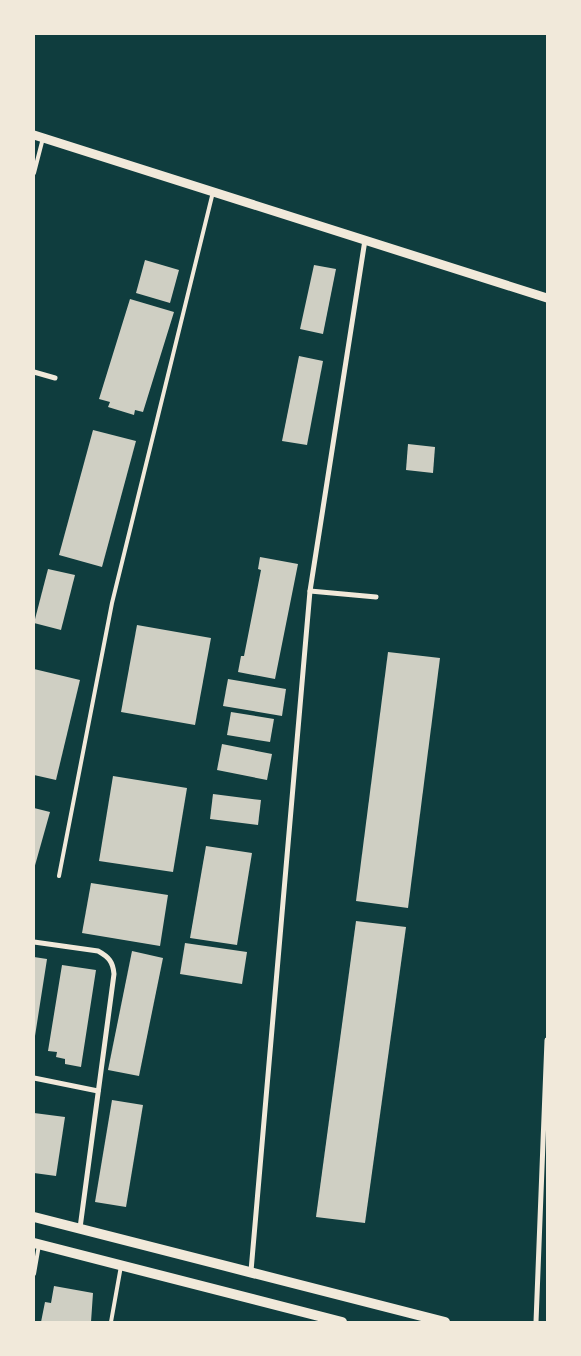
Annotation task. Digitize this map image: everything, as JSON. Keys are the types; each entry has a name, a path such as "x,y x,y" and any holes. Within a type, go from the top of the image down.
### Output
{"main road":[{"path":"34,1217 445,1322"},
{"path":"36,1244 342,1322"}],"street":[{"path":"34,135 547,298"},
{"path":"251,1271 310,591 364,240"},
{"path":"34,372 55,378"},
{"path":"310,591 376,596"},
{"path":"34,942 98,951 107,956 113,964 114,974 80,1228"},
{"path":"536,1322 546,1140 547,1040"},
{"path":"34,1078 98,1091"}],"lane":[{"path":"34,174 43,138"},
{"path":"59,876 112,603 213,192"},
{"path":"34,1274 36,1244"},
{"path":"112,1322 121,1266"}],"building":[{"path":"145,260 179,270 170,303 136,293"},
{"path":"314,265 336,269 323,334 300,329"},
{"path":"130,299 174,312 143,412 135,410 134,415 108,407 110,402 99,399"},
{"path":"299,356 323,361 307,445 282,441"},
{"path":"93,430 136,441 102,567 59,555"},
{"path":"408,444 435,447 433,473 406,470"},
{"path":"260,557 298,564 275,679 238,672 241,656 244,656 261,570 258,569"},
{"path":"48,569 75,575 61,630 34,623"},
{"path":"137,625 211,638 195,725 121,712"},
{"path":"388,652 440,658 408,908 356,901"},
{"path":"34,669 80,680 56,780 34,775"},
{"path":"228,679 286,689 282,716 223,706"},
{"path":"231,712 274,719 270,742 227,735"},
{"path":"222,744 272,754 267,780 217,770"},
{"path":"113,776 187,788 173,872 99,861"},
{"path":"213,794 261,800 258,825 210,819"},
{"path":"34,808 50,812 34,869"},
{"path":"206,846 252,853 237,945 190,938"},
{"path":"91,883 168,895 160,946 82,933"},
{"path":"356,921 406,927 365,1223 316,1217"},
{"path":"185,943 247,952 242,984 180,974"},
{"path":"132,951 163,958 139,1076 108,1070"},
{"path":"34,957 47,959 35,1036 34,1036"},
{"path":"62,965 96,970 81,1067 65,1064 65,1059 56,1057 57,1052 48,1051"},
{"path":"112,1100 143,1105 126,1207 95,1202"},
{"path":"34,1113 65,1117 56,1176 34,1173"},
{"path":"54,1286 93,1293 91,1322 41,1322 45,1302 51,1303"}]}
